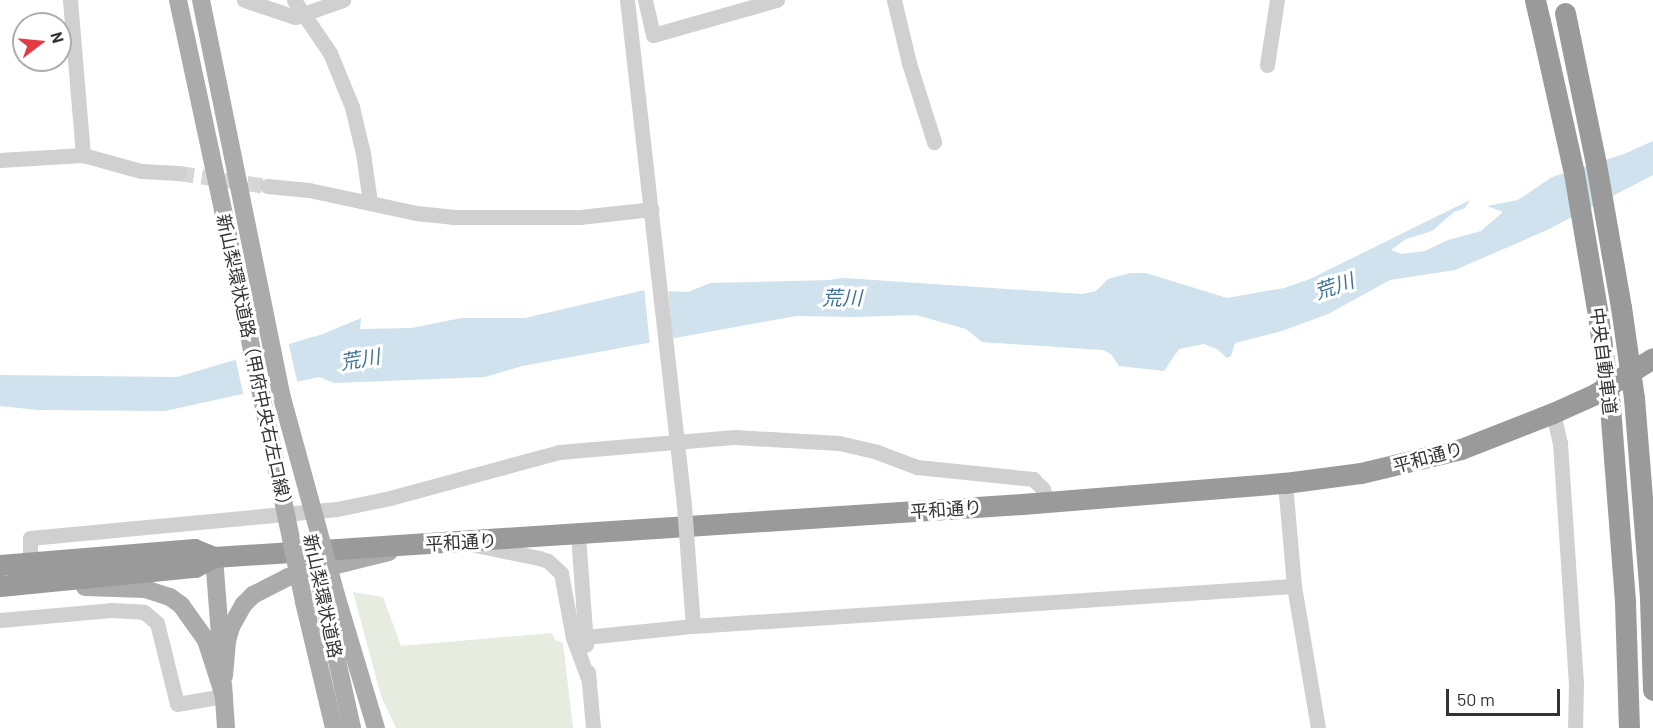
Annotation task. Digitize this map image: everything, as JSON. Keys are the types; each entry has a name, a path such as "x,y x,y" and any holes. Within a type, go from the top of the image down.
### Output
{"highway":[{"name":"中央自動車道","path":"1535,0 1574,173 1610,406 1624,591 1629,728"},
{"name":"中央自動車道","path":"1564,7 1602,197 1634,398 1649,588 1653,690"},
{"name":"平和通り","path":"0,588 195,567 214,557 578,535 1285,483 1401,465 1461,449 1553,413 1594,394 1653,358"},
{"name":"平和通り","path":"0,566 194,549 214,557"}],"main road":[{"name":"新山梨環状道路（甲府中央右左口線）","path":"178,0 304,602 334,728"},
{"name":"新山梨環状道路（甲府中央右左口線）","path":"201,0 281,394 330,597"},
{"path":"224,696 227,641 237,615 253,595 288,577 422,544"},
{"path":"214,557 226,728"},
{"path":"0,588 129,587 152,590 170,597 190,615 206,640 224,696"},
{"path":"330,597 376,728"},
{"name":"新山梨環状道路","path":"330,597 352,728"},
{"path":"304,602 312,662 326,728"}],"street":[{"path":"70,0 83,155"},
{"path":"244,0 295,17 343,0"},
{"path":"294,0 330,53 352,107 363,153 370,202"},
{"path":"627,0 684,505 693,626"},
{"path":"645,0 653,35 777,0"},
{"path":"894,0 909,63 934,142"},
{"path":"1267,65 1276,0"},
{"path":"0,160 83,155 141,171 179,173"},
{"path":"267,186 309,190 416,213 452,217 652,215"},
{"path":"1553,413 1560,443 1575,673 1575,728"},
{"path":"30,562 30,538 336,509 400,495 559,452 675,436 839,443 877,452 917,467 1033,479 1043,489 1047,501"},
{"path":"1285,483 1294,586 1318,728"},
{"path":"578,535 592,728"},
{"path":"459,542 539,558 555,567 565,584 573,638 589,681"},
{"path":"586,637 693,626 1294,586"},
{"path":"0,620 111,610 144,612 157,622 177,704 224,696"}],"shaded area":[{"path":"353,592 383,597 401,646 552,633 555,640 563,643 573,728 396,728 381,696"}],"water":[{"name":"荒川","path":"1653,141 1653,175 1547,230 1455,270 1390,280 1328,314 1282,331 1235,343 1231,356 1227,358 1217,349 1204,344 1179,349 1164,371 1119,366 1111,354 1103,350 982,342 966,329 916,315 796,316 522,366 485,377 334,383 319,377 165,411 38,410 0,406 0,375 177,377 323,334 361,318 360,329 412,328 461,318 525,318 662,286 666,291 688,292 710,283 844,278 1082,294 1096,291 1108,279 1130,273 1146,273 1227,298 1284,288 1310,279 1470,200 1465,208 1454,212 1432,231 1406,239 1391,250 1401,254 1425,251 1448,240 1481,231 1503,212 1487,206 1518,200 1552,177 1624,154"}],"pier":[{"path":"662,283 668,287 673,342 650,346 644,287"},
{"path":"288,341 298,385 244,397 235,357"}],"tunnel":[{"path":"179,173 267,186"}]}
